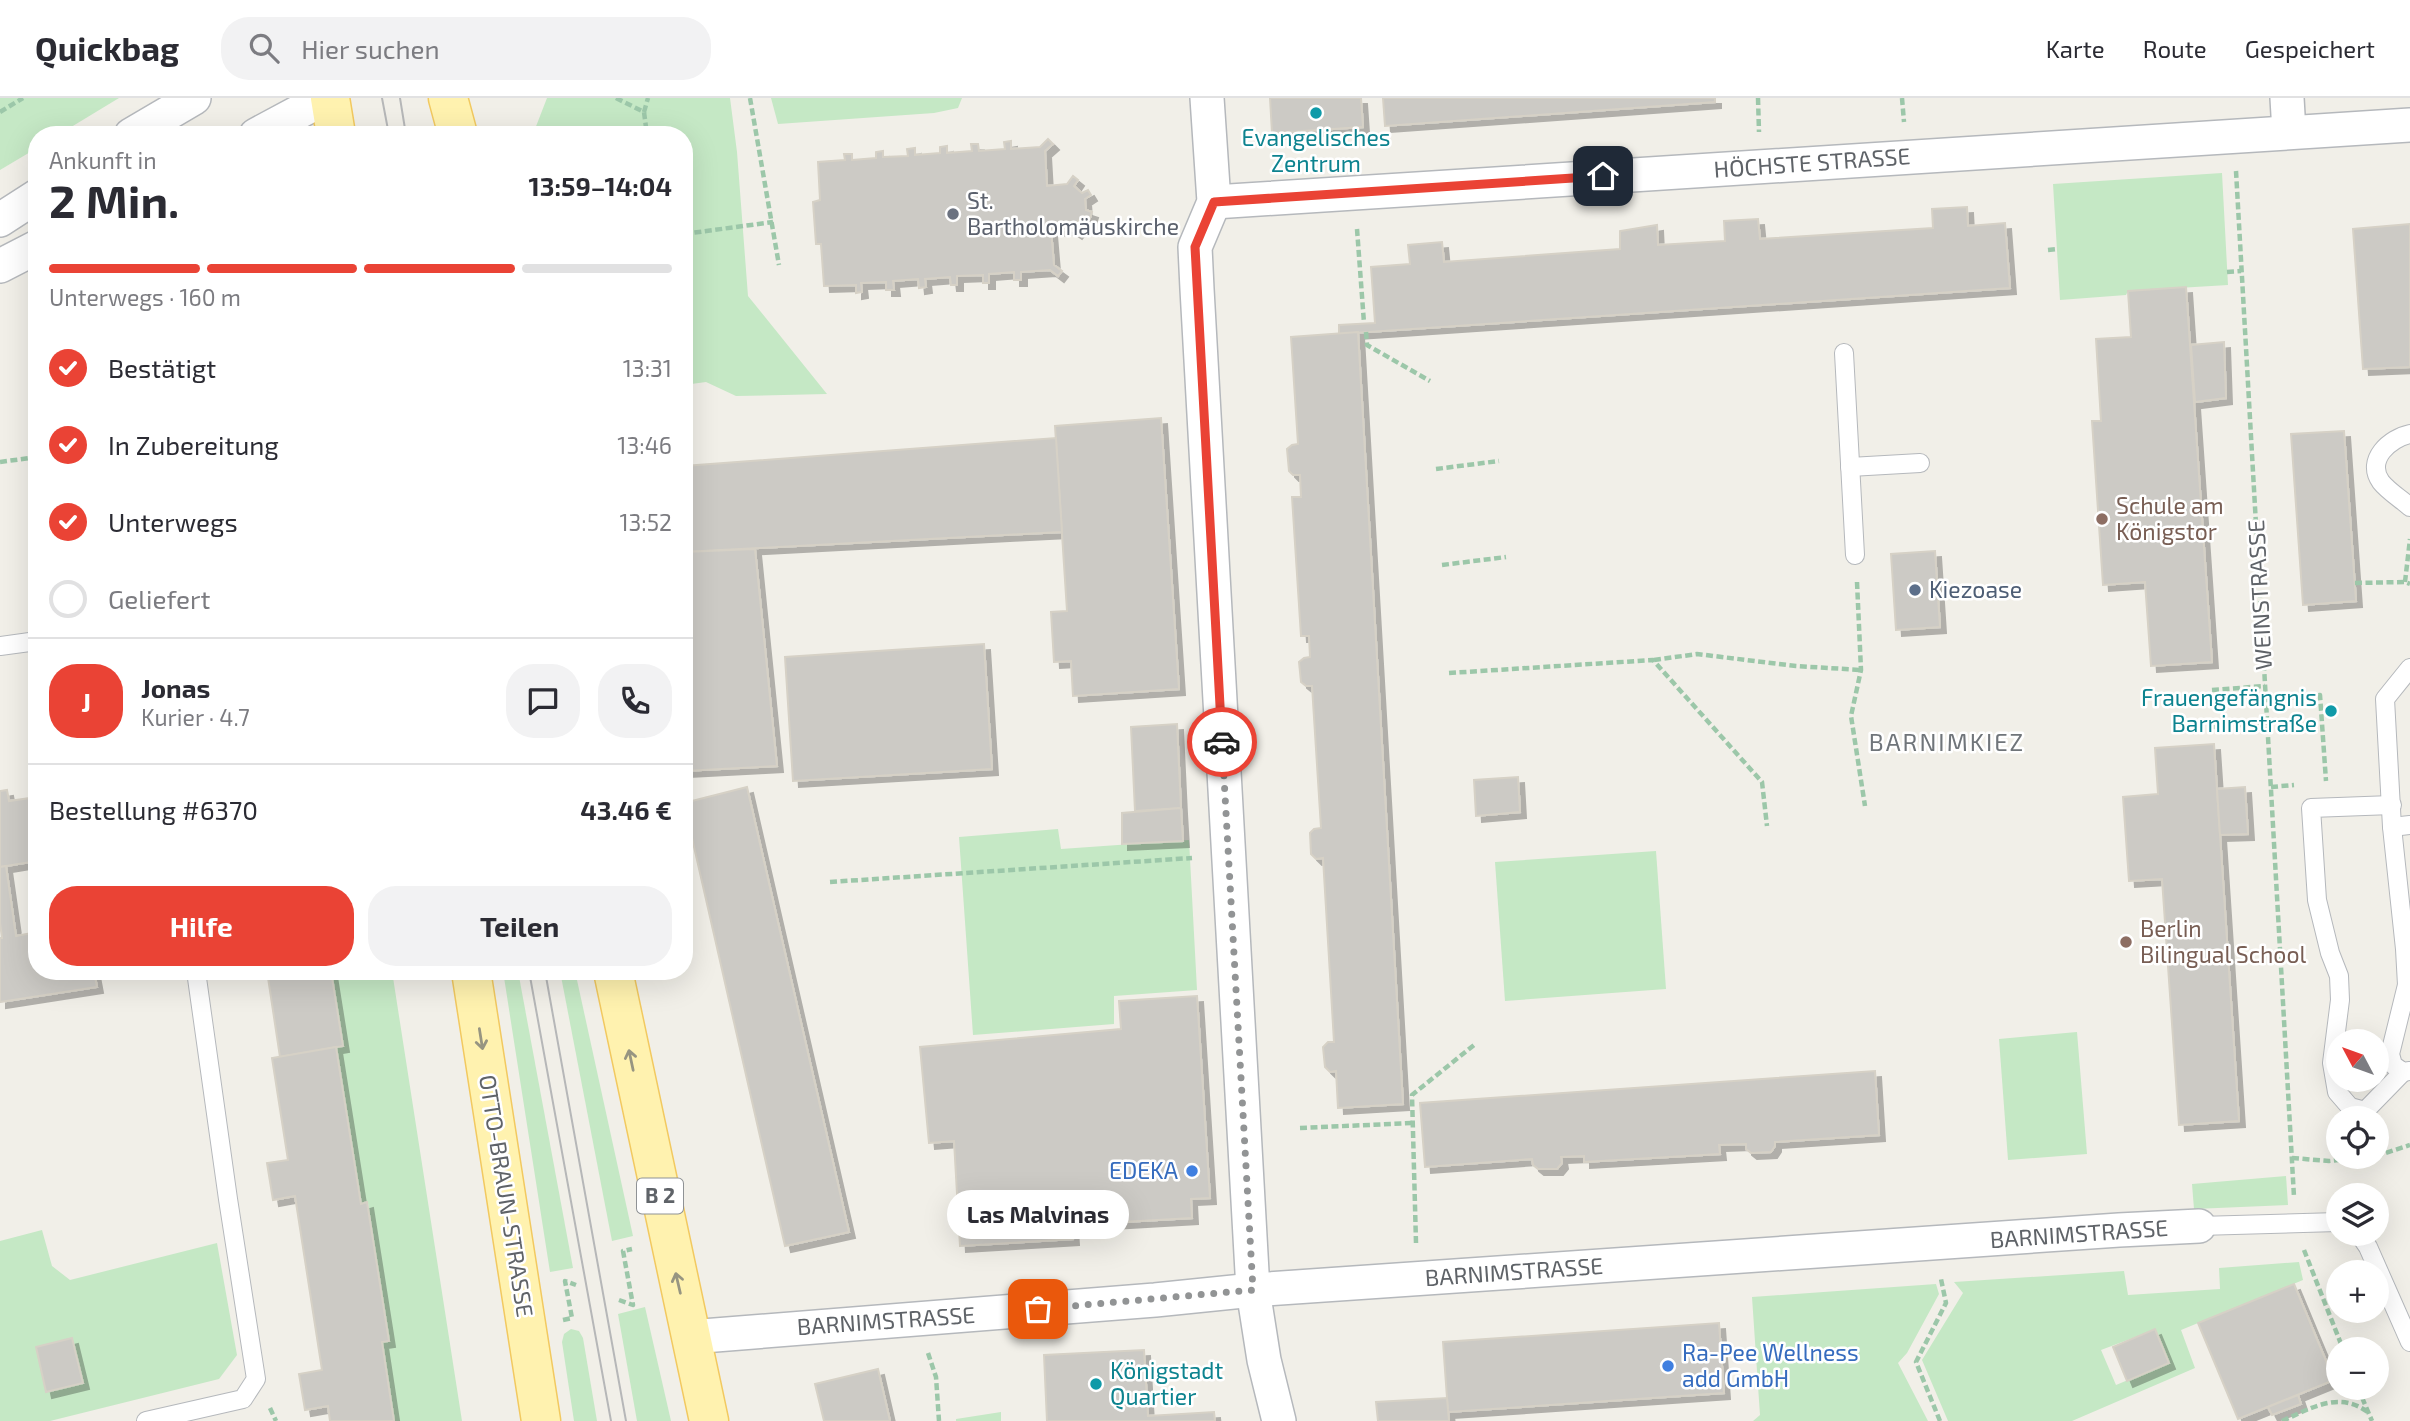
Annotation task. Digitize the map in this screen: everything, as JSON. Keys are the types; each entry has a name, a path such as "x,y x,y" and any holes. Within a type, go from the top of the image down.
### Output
{"main road":[{"path":"328,98 334,126"},
{"path":"448,98 456,126"},
{"name":"OTTO-BRAUN-STRASSE","path":"472,980 541,1421"},
{"name":"B 2","path":"615,980 709,1421"}],"street":[{"path":"146,126 194,98"},
{"path":"274,126 328,98"},
{"path":"1207,98 1214,202 1195,247 1253,1290 1279,1421"},
{"path":"2287,98 2289,132"},
{"name":"HÖCHSTE STRASSE","path":"1214,202 2410,125"},
{"path":"0,220 28,202"},
{"path":"0,266 28,252"},
{"name":"BARNIMSTRASSE","path":"690,1337 1253,1290 2199,1226"}],"lane":[{"path":"1844,353 1855,555"},
{"path":"2410,434 2395,439 2384,448 2376,464 2376,474 2382,484 2410,508"},
{"path":"1850,467 1920,463"},
{"path":"0,646 28,642"},
{"path":"2392,805 2311,808 2317,900 2330,953 2339,976 2340,1000 2332,1063 2337,1092 2350,1107 2365,1111 2407,1072 2393,1065 2390,1054 2408,985 2401,826 2392,805 2385,699 2410,668"},
{"path":"146,1421 243,1399 256,1379 197,980"},
{"name":"BARNIMSTRASSE","path":"2199,1226 2326,1222"},
{"path":"2367,1246 2410,1342"}],"path":[{"path":"0,112 23,98"},
{"path":"616,98 644,112"},
{"path":"646,126 644,112 648,98"},
{"path":"750,98 779,265"},
{"name":"WEINSTRASSE","path":"2233,135 2297,1222 2300,1241 2338,1337"},
{"path":"1354,193 1364,323"},
{"path":"693,233 773,222"},
{"path":"2048,250 2057,249"},
{"path":"2227,272 2241,271"},
{"path":"1366,332 1367,345 1430,381"},
{"path":"0,462 28,458"},
{"path":"1436,469 1499,461"},
{"path":"2355,583 2408,583 2410,539"},
{"path":"1855,555 1861,670 1851,716 1865,806"},
{"path":"1442,565 1506,557"},
{"path":"1449,673 1653,660 1697,654 1797,666 1861,670"},
{"path":"1653,660 1762,782 1766,826"},
{"path":"2212,690 2265,687"},
{"path":"2266,700 2320,695 2326,782"},
{"path":"2213,727 2267,723"},
{"path":"830,882 1229,856"},
{"path":"1416,1279 1412,1095 1474,1045"},
{"path":"1300,1128 1412,1123"},
{"path":"2389,1152 2410,1145"},
{"path":"2292,1158 2326,1161"},
{"path":"1934,1244 1946,1303 1916,1362 1940,1421"},
{"path":"619,1300 633,1305 622,1251 634,1249"},
{"path":"558,1321 572,1318 565,1281 576,1284"},
{"path":"916,1319 936,1377 939,1421"},
{"path":"2363,1400 2372,1421"},
{"path":"2282,1421 2332,1402 2350,1402 2369,1413"}],"green space":[{"path":"0,98 119,98 73,126 28,126 28,153 0,170"},
{"path":"547,98 730,98 748,296 827,394 736,396 706,382 693,384 693,126 536,126"},
{"path":"771,98 962,98 958,108 934,113 778,124"},
{"path":"2222,173 2228,285 2128,291 2126,295 2060,300 2053,184"},
{"path":"1058,829 1061,849 1189,840 1197,990 1114,996 1114,1024 973,1035 959,837"},
{"path":"1656,851 1666,989 1505,1001 1495,862"},
{"path":"332,980 393,980 462,1421 394,1421 382,1342 389,1341 368,1203 361,1204 336,1047"},
{"path":"504,980 520,980 573,1268 550,1272"},
{"path":"562,980 577,980 633,1236 612,1241"},
{"path":"2077,1032 2087,1154 2008,1160 1999,1039"},
{"path":"2286,1176 2288,1205 2194,1209 2192,1184"},
{"path":"42,1230 52,1266 70,1280 217,1243 237,1355 219,1379 50,1421 0,1421 0,1241"},
{"path":"2299,1262 2303,1280 2181,1330 2195,1368 2072,1421 1948,1421 1922,1360 1963,1293 1954,1282 2124,1271 2128,1295 2220,1289 2219,1268","holes":["2154,1330 2169,1363 2116,1385 2101,1350"]},
{"path":"1936,1284 1939,1294 1907,1353 1898,1363 1928,1421 1753,1421 1760,1415 1752,1297"},
{"path":"645,1307 671,1421 637,1421 618,1314"},
{"path":"571,1329 579,1331 583,1338 597,1421 574,1421 562,1342 564,1334"},
{"path":"1001,1412 1001,1421 956,1421 956,1419"}],"building":[{"name":"Evangelisches Zentrum","path":"1270,98 1361,98 1363,127 1272,133"},
{"path":"1383,98 1715,98 1715,102 1385,126"},
{"name":"St. Bartholomäuskirche","path":"1048,139 1053,144 1045,151 1047,186 1067,184 1073,176 1078,180 1074,186 1082,193 1088,190 1091,195 1085,199 1086,210 1092,212 1090,218 1084,216 1075,224 1080,228 1076,233 1070,229 1051,230 1054,265 1062,271 1058,276 1050,270 1021,272 1021,280 1014,280 1014,272 989,274 989,283 983,283 983,275 957,276 957,285 951,285 950,277 925,279 926,287 919,288 918,279 893,281 894,290 886,290 886,282 861,283 862,292 856,293 856,285 824,286 821,244 816,244 813,202 820,200 818,162 845,160 844,154 852,154 852,160 876,158 876,152 883,151 883,157 908,156 907,149 915,148 915,155 940,153 940,147 947,146 947,153 972,151 971,144 978,144 979,151 1005,149 1004,142 1011,141 1011,149 1040,147"},
{"path":"1967,207 1968,226 2005,223 2010,288 1339,334 1339,325 1375,323 1371,267 1410,264 1408,245 1442,242 1444,262 1620,249 1620,231 1657,225 1658,245 1725,241 1724,221 1758,219 1760,239 1933,228 1932,209"},
{"path":"2410,224 2410,367 2363,369 2353,229"},
{"path":"2186,287 2212,662 2151,666 2145,582 2103,585 2092,421 2101,421 2096,339 2131,337 2128,291"},
{"path":"1358,332 1403,1104 1338,1108 1336,1071 1330,1072 1325,1067 1323,1047 1328,1042 1334,1042 1323,858 1316,859 1311,854 1310,833 1321,828 1312,686 1301,682 1299,662 1310,657 1309,636 1301,636 1292,497 1301,497 1300,475 1293,475 1289,471 1287,449 1298,444 1291,337"},
{"path":"2224,342 2226,398 2195,402 2191,345"},
{"path":"1161,418 1179,689 1073,696 1071,661 1054,662 1051,612 1067,611 1055,426"},
{"path":"2344,431 2356,601 2303,605 2291,434"},
{"path":"1056,438 1062,532 693,552 693,465"},
{"path":"755,549 777,766 693,771 693,552"},
{"name":"Kiezoase","path":"1935,551 1940,627 1896,630 1891,554"},
{"path":"984,644 992,769 793,781 785,657"},
{"path":"1177,724 1181,808 1135,811 1131,727"},
{"path":"2214,744 2239,1121 2179,1125 2162,879 2129,881 2123,797 2158,794 2155,748"},
{"path":"1518,777 1520,812 1476,816 1474,780"},
{"path":"747,787 849,1232 785,1246 693,842 693,801"},
{"path":"2245,787 2248,834 2220,835 2217,789"},
{"path":"7,790 9,801 28,798 28,862 0,867 0,791"},
{"path":"1181,808 1183,841 1122,844 1122,813"},
{"path":"6,866 16,936 28,934 28,980 96,980 97,987 0,1002 0,867"},
{"path":"268,980 332,980 343,1046 280,1057"},
{"path":"1197,996 1210,1198 1191,1199 1192,1218 1072,1225 1073,1239 960,1246 954,1141 929,1143 920,1047 1121,1029 1119,1001"},
{"path":"336,1047 361,1204 367,1202 389,1341 382,1342 394,1421 330,1421 328,1406 305,1410 299,1374 322,1370 295,1196 273,1200 267,1163 288,1160 272,1058"},
{"path":"1875,1071 1879,1135 1775,1142 1771,1152 1751,1153 1746,1149 1746,1144 1719,1145 1720,1154 1584,1162 1584,1156 1561,1157 1562,1163 1557,1169 1538,1169 1533,1165 1532,1159 1425,1167 1420,1103"},
{"path":"2294,1284 2326,1361 2326,1383 2238,1419 2198,1323"},
{"path":"1719,1323 1724,1393 1448,1412 1443,1342"},
{"path":"2155,1329 2169,1363 2127,1381 2113,1347"},
{"path":"72,1338 83,1383 46,1392 36,1347"},
{"name":"Königstadt Quartier","path":"1144,1350 1148,1416 1214,1412 1215,1421 1047,1421 1044,1355"},
{"path":"878,1369 890,1421 824,1421 815,1384"},
{"path":"2298,1395 2301,1404 2272,1415 2268,1407"},
{"path":"1447,1398 1449,1421 1378,1421 1376,1402"}],"tram line":[{"path":"382,98 387,126"},
{"path":"400,98 405,126"},
{"path":"531,980 611,1421"},
{"path":"547,980 626,1421"}],"way so far":[{"path":"1038,1309 1253,1290 1222,742"}],"place":[{"name":"Evangelisches Zentrum","path":"1316,113"},
{"name":"St. Bartholomäuskirche","path":"953,214"},
{"name":"Schule am Königstor","path":"2102,519"},
{"name":"Kiezoase","path":"1915,590"},
{"name":"Frauengefängnis Barnimstraße","path":"2331,711"},
{"name":"Berlin Bilingual School","path":"2126,942"},
{"name":"EDEKA","path":"1192,1171"},
{"name":"Las Malvinas","path":"1038,1309"},
{"name":"Ra-Pee Wellness add GmbH","path":"1668,1366"},
{"name":"Königstadt Quartier","path":"1096,1384"}],"district":[{"name":"BARNIMKIEZ","path":"1947,743"}],"route":[{"path":"1222,742 1195,247 1214,202 1603,176"}]}
